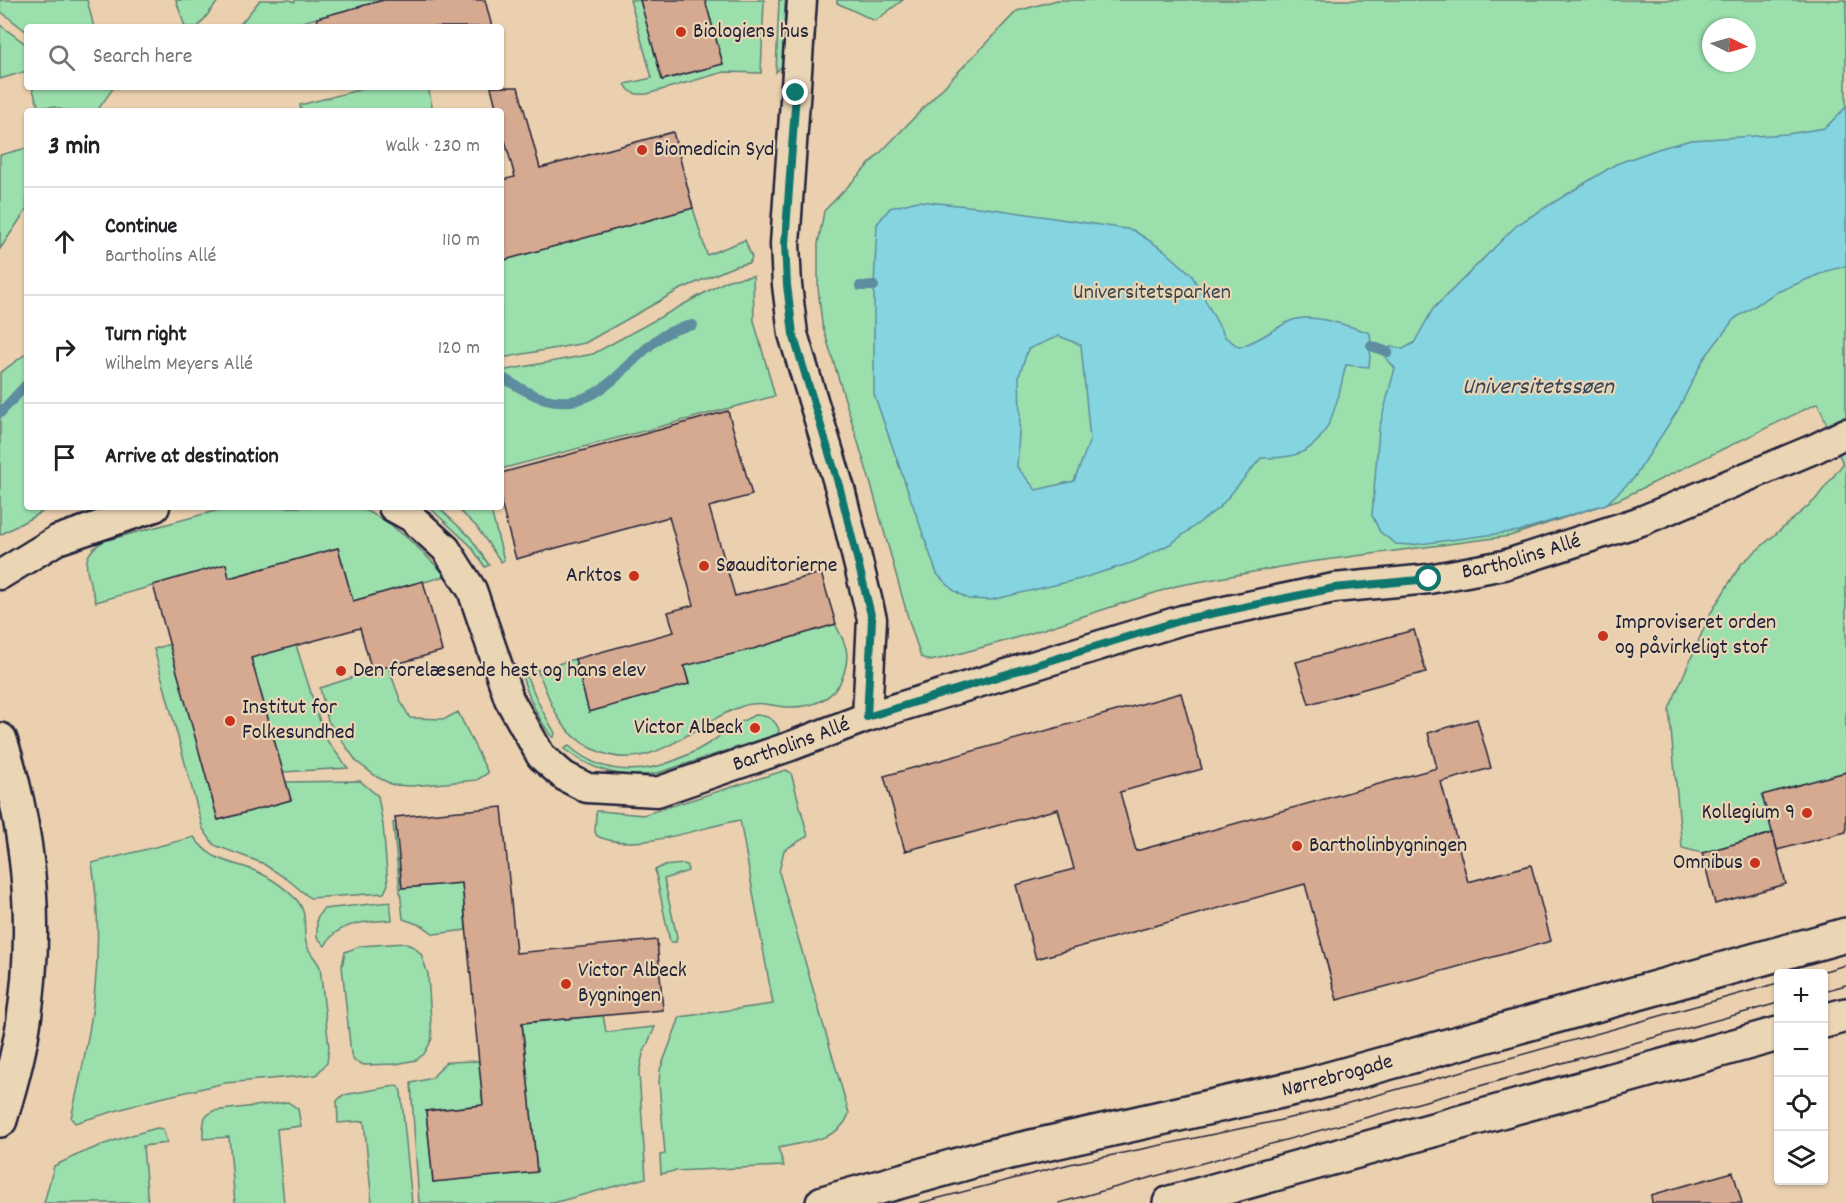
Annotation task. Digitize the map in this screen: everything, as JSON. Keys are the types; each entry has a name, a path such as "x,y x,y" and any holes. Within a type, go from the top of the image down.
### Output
{"main road":[{"path":"0,740 8,764 25,845 30,918 28,989 14,1071 0,1120"},
{"name":"Nørrebrogade","path":"823,1203 987,1157 1308,1085 1846,935"},
{"path":"1828,1020 1846,1015"},
{"path":"1170,1203 1774,1035"}],"street":[{"path":"802,0 785,244 787,285 793,334 840,489 872,619 867,717"},
{"name":"Bartholins Allé","path":"398,510 411,517 446,549 472,590 508,699 541,756 564,776 586,788 657,792 867,717 1182,620 1334,588 1429,579 1504,565 1641,521 1816,448 1846,433"},
{"path":"0,575 57,540 147,510"}],"green space":[{"path":"0,0 87,0 93,24 24,24 24,30 0,11"},
{"path":"176,0 219,0 200,24 184,24"},
{"path":"260,0 294,2 296,0 384,0 295,24 240,24"},
{"path":"630,0 640,0 663,80 723,64 705,0 764,0 761,73 724,72 647,94 631,92 625,84 652,78"},
{"path":"779,0 786,0 783,61 782,66 776,72"},
{"path":"837,0 903,0 875,21 837,3"},
{"name":"Universitetsparken","path":"1057,0 1846,0 1846,772 1763,795 1773,833 1702,853 1682,848 1669,709 1710,614 1741,564 1815,500 1843,464 1818,403 1620,499 1510,536 1302,563 1176,586 1016,638 930,661 921,657 822,324 818,287 818,244 824,211 1017,11"},
{"path":"0,25 24,43 24,72 0,79"},
{"path":"33,90 112,90 99,108 39,108"},
{"path":"358,90 429,90 432,108 300,108 300,105"},
{"path":"24,149 24,213 0,249 0,155"},
{"path":"693,208 707,255 745,240 752,258 749,263 735,266 679,290 585,343 504,357 504,260"},
{"path":"753,276 754,321 775,396 504,468 504,370 593,354 728,280"},
{"path":"24,355 24,510 46,510 0,535 0,373"},
{"path":"219,510 364,510 394,527 446,576 353,601 338,548 229,578 226,565 96,602 86,568 87,560 95,547 104,541"},
{"path":"432,510 441,510 470,537 489,565 485,567 470,545"},
{"path":"459,510 491,510 504,560 501,562 476,526"},
{"path":"835,624 846,649 847,661 839,684 822,701 797,707 750,704 717,717 667,747 632,757 613,756 593,749 572,734 554,710 537,670 575,659 589,711 689,683 684,666"},
{"path":"170,644 218,820 291,800 286,782 360,781 378,796 388,884 384,893 310,898 287,879 262,863 214,845 203,829 154,649"},
{"path":"296,645 325,738 348,768 283,772 251,658"},
{"path":"388,666 401,702 410,718 445,719 458,712 488,773 477,780 412,786 393,785 377,777 357,762 328,721 320,688"},
{"path":"525,673 555,733 554,737 534,708 522,676"},
{"path":"755,715 773,720 779,730 778,734 658,773 633,775 609,772 586,763 564,749 569,746 603,766 640,769 658,766 694,752"},
{"path":"786,770 791,773 808,836 784,850 779,872 849,1113 845,1122 830,1135 778,1148 784,1166 674,1171 661,1174 660,1155 665,1154 660,1070 680,1017 773,1004 740,820 648,841 629,842 612,841 597,836 595,832 596,814 600,811 643,815"},
{"path":"396,822 402,888 462,883 466,930 434,934 423,926 403,919 393,823"},
{"path":"194,837 215,857 258,872 273,881 292,895 300,905 304,918 306,942 320,967 329,1047 327,1063 316,1075 225,1083 152,1100 75,1123 71,1118 91,1023 95,992 98,929 92,863"},
{"path":"687,865 688,871 664,879 677,937 676,942 670,942 655,870 663,866"},
{"path":"390,902 392,920 345,927 330,938 325,946 317,937 317,918 323,909"},
{"path":"404,943 414,947 421,954 428,974 432,1038 424,1054 416,1060 396,1064 364,1065 354,1061 351,1054 342,966 345,952 360,946"},
{"path":"603,1015 606,1032 655,1027 643,1054 639,1073 646,1178 553,1203 419,1203 411,1083 432,1078 446,1062 479,1061 483,1105 426,1111 433,1182 537,1171 522,1023"},
{"path":"399,1087 401,1092 412,1203 372,1203 364,1121 338,1123 337,1101 343,1095"},
{"path":"288,1102 298,1109 301,1126 277,1129 284,1203 235,1203 229,1137 203,1139 205,1117 213,1111"},
{"path":"157,1128 163,1129 167,1143 143,1146 148,1203 44,1203 54,1166 104,1144"}],"water":[{"name":"Universitetssøen","path":"1846,107 1846,266 1827,271 1775,293 1734,319 1703,360 1678,410 1634,478 1606,504 1519,531 1412,545 1396,544 1380,532 1372,515 1379,429 1395,368 1386,358 1391,346 1403,349 1414,343 1433,309 1517,225 1616,164 1691,140 1787,134 1825,128"},
{"path":"918,201 987,208 1133,230 1164,250 1191,274 1225,337 1239,347 1288,322 1307,318 1318,319 1370,333 1369,367 1346,365 1330,420 1324,433 1315,443 1304,451 1290,456 1261,458 1220,507 1172,543 1134,562 1080,579 991,600 968,599 953,590 937,574 874,394 874,286 877,224 890,208","holes":["1059,336 1081,345 1090,440 1074,481 1036,490 1017,467 1020,415 1019,376 1028,349"]}],"building":[{"path":"384,0 485,0 491,24 318,24 317,18"},
{"name":"Biologiens hus","path":"640,0 705,0 723,64 662,80"},
{"name":"Biomedicin Syd","path":"518,87 540,168 673,132 693,208 504,260 504,179 515,177 504,137 504,108 496,108 492,90"},
{"name":"Søauditorierne","path":"728,411 752,495 709,507 735,596 821,573 836,624 753,649 684,666 689,684 589,712 575,659 674,632 668,612 694,605 669,517 516,559 503,510 504,472"},
{"name":"Institut for Folkesundhed","path":"338,548 353,601 423,581 442,651 372,671 360,628 251,658 291,800 218,820 153,585 226,564 229,578"},
{"path":"1414,630 1426,672 1309,704 1296,662"},
{"name":"Bartholinbygningen","path":"1181,693 1202,769 1120,792 1136,851 1437,768 1428,733 1477,719 1491,768 1441,782 1468,882 1531,865 1551,941 1337,1000 1305,884 1036,959 1016,885 1074,869 1058,809 905,851 884,776"},
{"name":"Kollegium 9","path":"1846,772 1846,832 1777,850 1762,795"},
{"name":"Victor Albeck Bygningen","path":"502,807 516,953 657,940 663,1010 522,1023 537,1172 433,1182 426,1111 483,1105 462,883 402,888 395,817"},
{"path":"1773,833 1786,884 1715,904 1702,853"},
{"path":"1733,1172 1742,1203 1652,1203 1651,1195"}],"waterway":[{"path":"860,286 874,286"},
{"path":"504,379 542,398 562,401 579,399 595,393 608,384 662,336 693,325"},
{"path":"1371,346 1388,352"},
{"path":"0,413 24,387"}],"tram line":[{"path":"1828,970 1846,965"},
{"path":"920,1203 1070,1164 1327,1109 1774,984"},
{"path":"1828,990 1846,985"},
{"path":"1059,1203 1774,1004"}],"place":[{"name":"Biologiens hus","path":"681,32"},
{"name":"Biomedicin Syd","path":"642,150"},
{"name":"Søauditorierne","path":"704,566"},
{"name":"Arktos","path":"634,576"},
{"name":"Improviseret orden og påvirkeligt stof","path":"1603,636"},
{"name":"Den forelæsende hest og hans elev","path":"341,671"},
{"name":"Institut for Folkesundhed","path":"230,721"},
{"name":"Victor Albeck","path":"755,728"},
{"name":"Kollegium 9","path":"1807,813"},
{"name":"Bartholinbygningen","path":"1297,846"},
{"name":"Omnibus","path":"1755,863"},
{"name":"Victor Albeck Bygningen","path":"566,984"}],"route":[{"path":"796,93 785,244 787,285 793,334 840,489 872,619 867,717 1182,620 1334,588 1429,579"}]}
